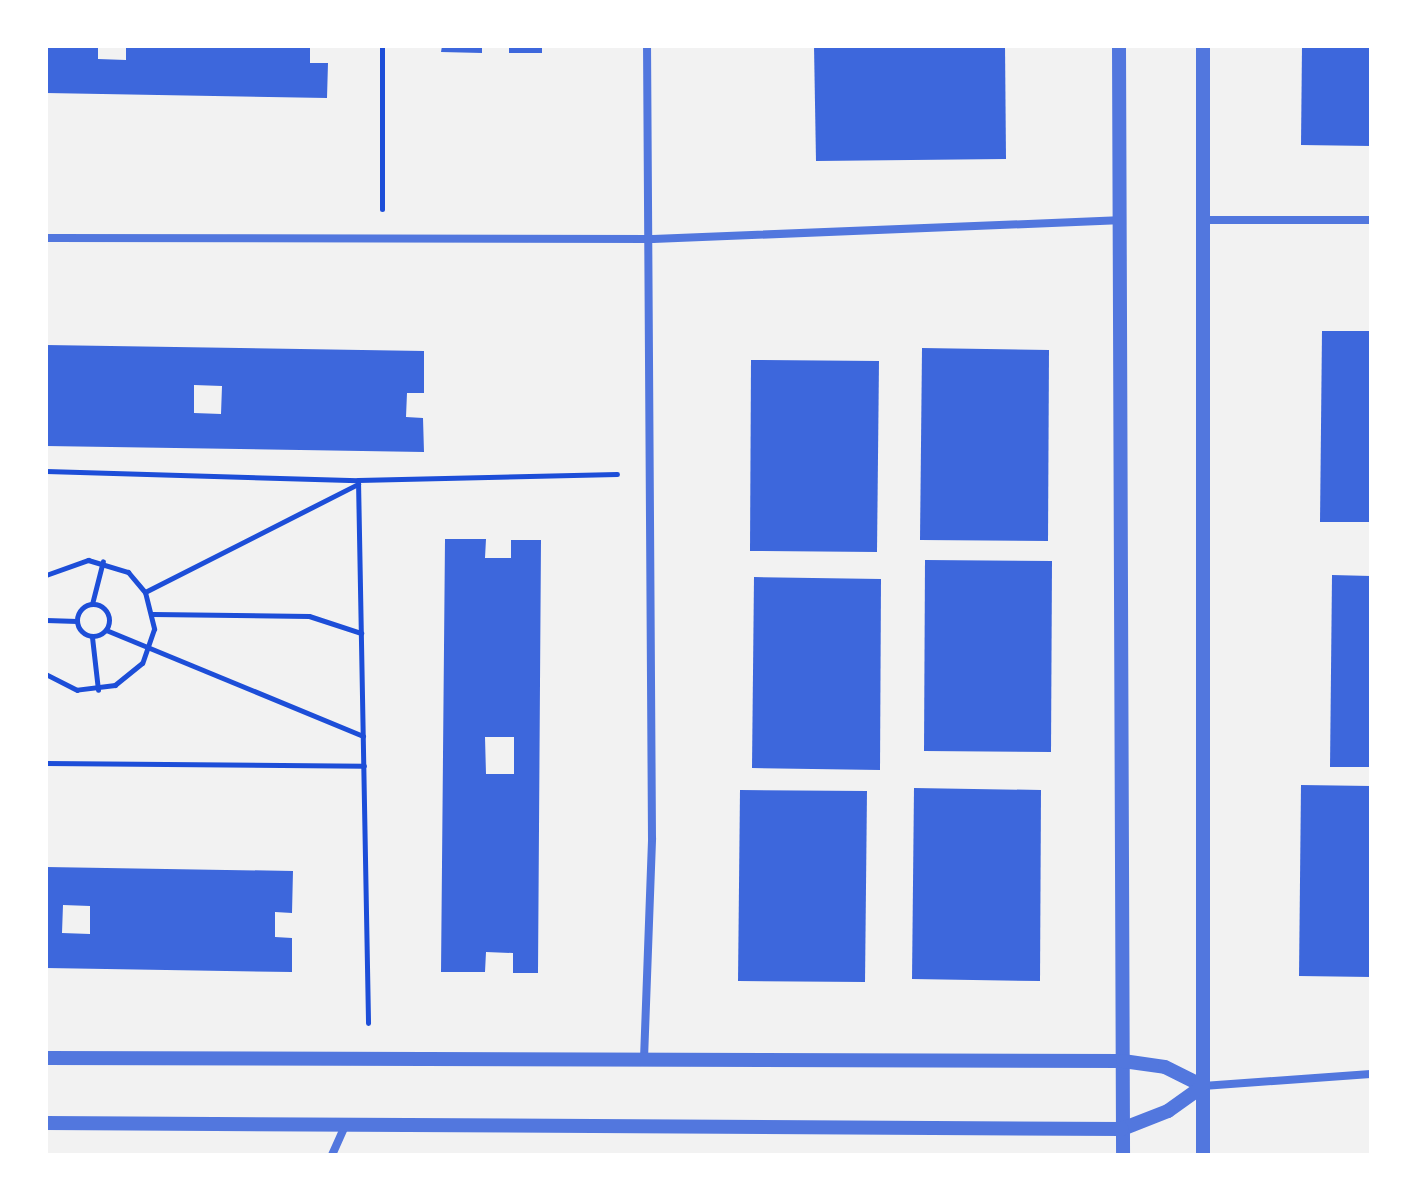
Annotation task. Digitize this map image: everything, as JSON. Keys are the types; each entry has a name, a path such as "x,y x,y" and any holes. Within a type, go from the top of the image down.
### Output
{"street":[{"path":"644,1059 653,239 647,46"},
{"path":"1119,46 1123,1155"},
{"path":"1203,46 1203,1155"},
{"path":"46,238 653,239 1118,220"},
{"path":"1203,220 1371,220"},
{"path":"46,1058 1123,1061 1165,1067 1203,1086 1371,1074"},
{"path":"46,1123 1122,1129 1168,1111 1203,1086"},
{"path":"332,1155 345,1126"}],"path":[{"path":"382,46 382,238"},
{"path":"46,471 358,482 652,473"},
{"path":"145,592 358,482"},
{"path":"358,482 369,1057"},
{"path":"77,621 92,604 103,561"},
{"path":"46,575 73,562 103,561 128,572 145,592 153,614 150,649 131,676 98,690 77,690 46,674"},
{"path":"92,604 109,616 106,630"},
{"path":"153,614 309,616 361,633"},
{"path":"46,620 77,621 92,637 98,690"},
{"path":"92,637 106,630 363,736"},
{"path":"46,763 364,766"}],"building":[{"path":"46,46 98,46 98,59 126,60 126,46 310,46 310,63 328,63 327,98 46,93"},
{"path":"442,46 482,46 482,53 441,52"},
{"path":"509,46 542,46 542,53 509,53"},
{"path":"814,46 1005,46 1006,159 816,161"},
{"path":"1302,46 1371,46 1371,146 1301,145"},
{"path":"1322,331 1371,331 1371,522 1320,522"},
{"path":"46,345 424,351 424,393 407,393 406,417 423,418 424,452 46,446","holes":["194,385 222,386 221,414 194,413"]},
{"path":"922,348 1049,350 1048,541 920,540"},
{"path":"751,360 879,361 877,552 750,551"},
{"path":"445,539 486,539 485,558 511,558 511,540 541,540 538,973 513,973 513,953 486,952 485,972 441,972","holes":["485,737 514,737 514,774 486,774"]},
{"path":"925,560 1052,561 1051,752 924,751"},
{"path":"1332,575 1371,576 1371,767 1330,767"},
{"path":"754,577 881,579 880,770 752,768"},
{"path":"1301,785 1371,786 1371,977 1299,976"},
{"path":"914,788 1041,790 1040,981 912,979"},
{"path":"740,790 867,791 865,982 738,981"},
{"path":"46,867 293,871 292,913 275,912 275,937 292,938 292,972 46,968","holes":["63,905 90,906 90,934 62,933"]}]}
